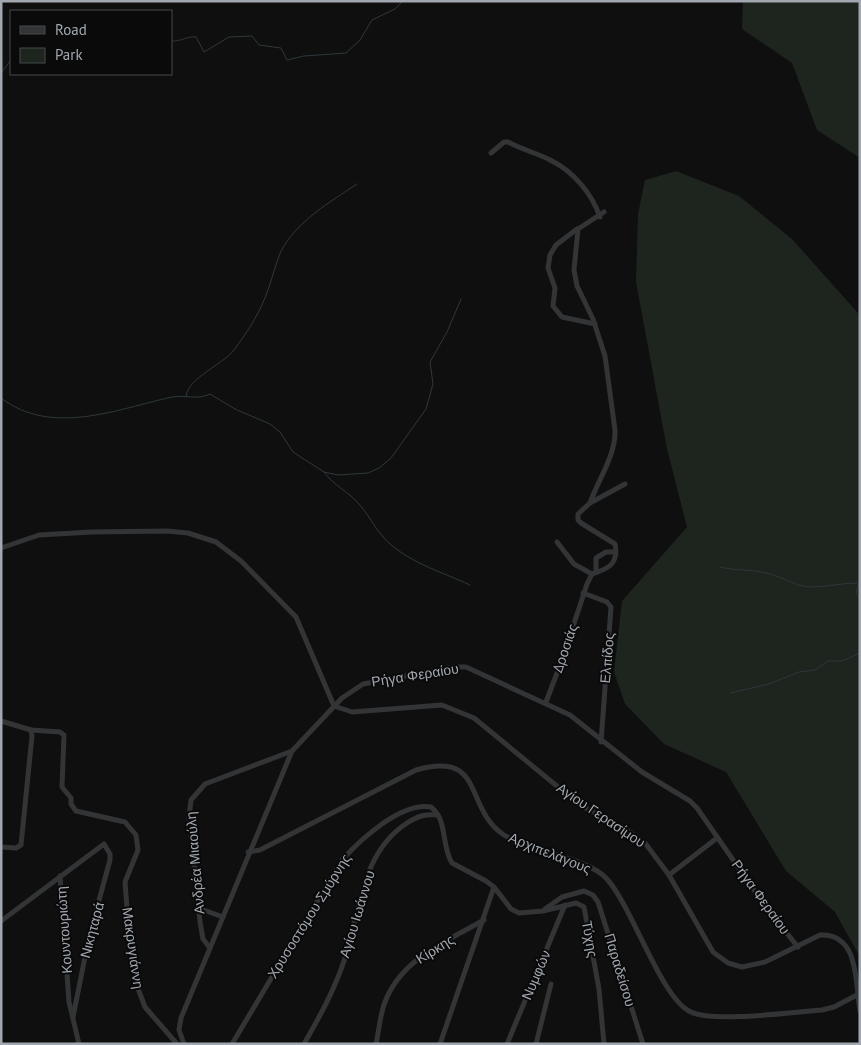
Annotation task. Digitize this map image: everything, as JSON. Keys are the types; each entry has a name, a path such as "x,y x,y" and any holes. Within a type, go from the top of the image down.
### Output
{"street":[{"path":"491,153 504,142 508,142 554,161 573,175 584,188 595,203 600,217"},
{"path":"595,324 562,317 553,306 555,288 548,268 550,256 556,245 578,229 600,217 604,212"},
{"path":"578,229 574,270 577,286 595,324 605,356 616,439 590,503"},
{"path":"557,542 574,564 594,573 602,572 611,566 615,544 578,520 578,514 590,503 625,484"},
{"path":"1,548 39,535 92,532 167,531 188,534 216,542 241,561 296,617 334,706"},
{"name":"Δροσιάς","path":"546,702 562,660 583,593 594,573 596,558 606,552 615,552"},
{"name":"Ελπίδος","path":"583,593 607,602 611,607 601,742"},
{"name":"Ρήγα Φεραίου","path":"184,1044 179,1030 181,1018 248,852 292,751 350,691 364,684 461,666 546,702 580,720 601,742 655,782 690,801 697,808 768,910 798,946"},
{"name":"Αγίου Γερασίμου","path":"334,706 352,712 442,705 457,710 486,726 580,805 638,836 669,875 713,952 728,963 750,966 765,962 820,935 828,934 844,943 852,958 857,995"},
{"path":"1,714 2,722 31,730 21,845 16,848 1,847"},
{"name":"Μακρυγιάννη","path":"31,730 64,735 61,782 64,791 71,798 73,809 119,820 134,830 138,846 125,882 126,909 137,986 145,1007 177,1044"},
{"name":"Ανδρέα Μιαούλη","path":"210,948 203,940 198,908 189,817 191,800 205,784 292,751"},
{"name":"Αρχιπελάγους","path":"248,852 260,850 416,770 438,765 448,766 468,778 483,814 503,834 521,844 594,869 607,879 618,895 666,986 679,1004 690,1012 702,1016 732,1017 822,1010 834,1007 857,995"},
{"name":"Χρυσοστόμου Σμύρνης","path":"232,1044 342,860 355,845 382,825 412,808 431,807 438,815"},
{"name":"Αγίου Ιωάννου","path":"305,1043 322,1013 338,975 364,885 375,858 400,828 422,814 438,815"},
{"path":"438,815 448,857 452,863 494,888 511,909 519,913 543,911 565,905"},
{"path":"669,875 717,838"},
{"name":"Νικηταρά","path":"60,876 104,844 110,854 72,1017"},
{"path":"1,921 60,876"},
{"name":"Κουντουριώτη","path":"60,876 69,1002 79,1044"},
{"path":"440,1044 494,888"},
{"name":"Παραδείσου","path":"543,911 554,901 568,895 584,891 593,895 601,908 643,1044"},
{"name":"Τύχης","path":"565,905 576,903 584,907 586,911 599,989 604,1044"},
{"name":"Νυμφών","path":"507,1044 565,905"},
{"path":"198,908 223,917"},
{"name":"Κίρκης","path":"376,1044 386,1000 398,979 410,965 423,955 484,920"},
{"path":"536,1044 551,984"},
{"path":"857,995 860,1011"}],"green space":[{"path":"743,1 860,1 860,158 817,130 792,63 742,29"},
{"path":"676,171 739,196 792,239 858,313 860,312 860,957 835,912 786,871 726,772 664,744 625,704 614,672 622,601 687,527 667,449 636,282 638,214 645,180"}],"waterway":[{"path":"172,41 196,37 204,52 229,37 252,36 259,45 281,48 287,60 304,56 346,53 360,40 372,20 395,9 403,1"},
{"path":"1,73 10,61"},
{"path":"186,396 188,389 193,383 228,356 245,335 262,304 281,251 296,230 315,213 357,184"},
{"path":"1,398 21,410 41,416 63,418 107,413 172,397 201,397 210,394 235,409 270,424 280,432 293,452 324,472 338,475 368,473 379,468 391,458 426,409 433,384 430,362 447,332 461,299"},
{"path":"324,472 358,503 392,546 424,565 470,585"},
{"path":"720,567 766,573 805,587 857,583"},
{"path":"860,581 856,593 860,598"},
{"path":"730,693 769,684 799,672 815,670 828,661 842,661 860,653"}]}
